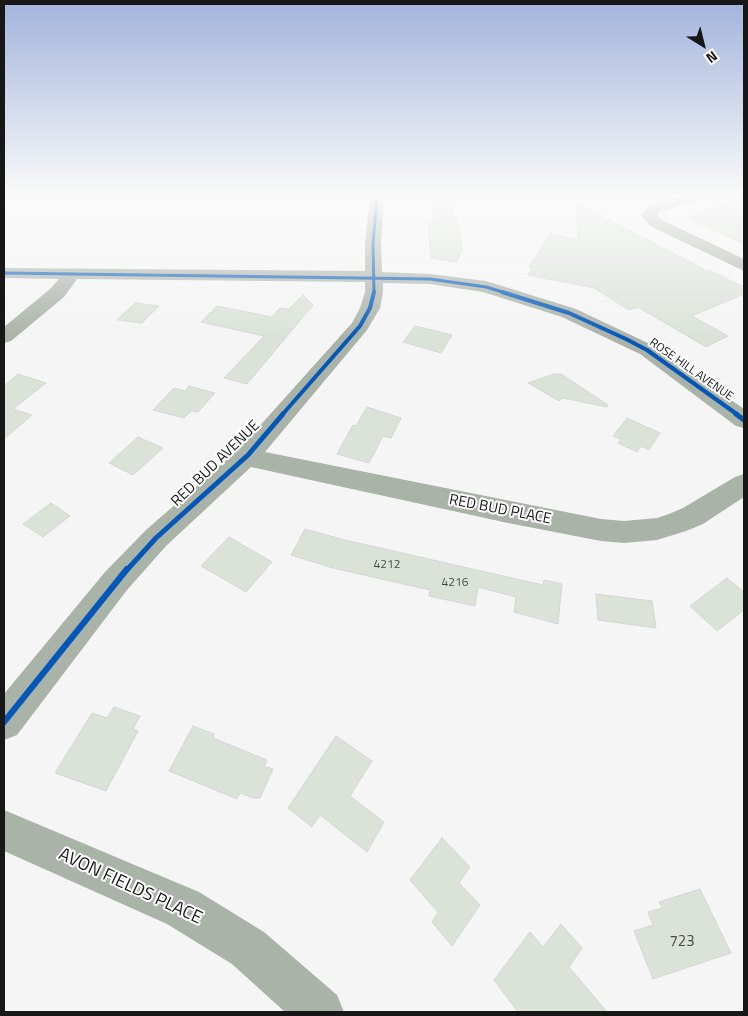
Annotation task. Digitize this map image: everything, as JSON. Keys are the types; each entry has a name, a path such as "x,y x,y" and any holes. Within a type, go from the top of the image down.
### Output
{"street":[{"name":"RED BUD AVENUE","path":"4,722 116,581 156,538 248,456 360,326 370,308 374,292 373,243"},
{"path":"698,243 744,266"},
{"name":"ROSE HILL AVENUE","path":"4,273 375,276 430,279 486,288 569,313 598,325 647,350 744,420"},
{"path":"4,337 57,293 72,274"},
{"name":"RED BUD PLACE","path":"248,456 508,512 601,530 624,532 657,528 694,516 744,484"},
{"name":"AVON FIELDS PLACE","path":"4,830 183,908 248,948 320,1012"}],"building":[{"path":"430,243 461,243 462,249 457,262 431,258"},
{"path":"544,243 654,243 744,287 744,294 692,316 728,336 706,347 638,307 629,310 594,288 528,275 533,268 529,267"},
{"path":"303,295 313,305 247,384 224,378 264,336 201,322 217,306 272,317 280,308 289,309"},
{"path":"135,303 159,306 142,323 117,320"},
{"path":"415,326 452,335 441,353 403,342"},
{"path":"18,374 46,383 13,409 32,415 4,439 4,386"},
{"path":"554,374 561,374 608,405 607,407 563,398 559,401 528,383"},
{"path":"189,386 215,393 198,412 191,411 184,418 153,410 174,388 185,391"},
{"path":"367,407 401,418 391,438 383,436 369,463 337,454 353,425 356,426"},
{"path":"627,418 660,433 649,450 641,446 637,452 618,443 621,439 613,436"},
{"path":"138,437 163,448 133,475 109,463"},
{"path":"51,503 70,516 43,537 23,524"},
{"path":"305,529 345,540 543,585 544,580 562,584 558,624 514,612 516,597 478,587 475,606 429,596 430,590 333,568 291,555"},
{"path":"229,537 272,562 246,592 201,566"},
{"path":"727,578 744,592 744,610 717,631 690,606"},
{"path":"596,594 652,601 656,628 598,620"},
{"path":"114,707 140,716 133,729 138,731 106,791 55,773 92,713 107,718"},
{"path":"193,726 214,734 213,738 267,760 264,766 273,769 260,798 253,798 240,793 237,799 169,771"},
{"path":"336,736 372,761 350,796 384,822 367,852 320,815 312,827 288,808"},
{"path":"442,838 470,867 459,883 480,905 452,946 432,922 438,912 410,880"},
{"path":"700,889 731,953 653,979 634,931 653,925 648,912 662,908 659,902"},
{"path":"561,924 582,948 569,967 607,1012 518,1012 494,980 530,932 543,947"}],"cycle path":[{"path":"4,722 116,581 156,538 248,455 360,326 370,308 374,292 373,243"},
{"path":"4,273 375,277 430,279 486,287 569,313 626,339 647,350 744,420"}]}
